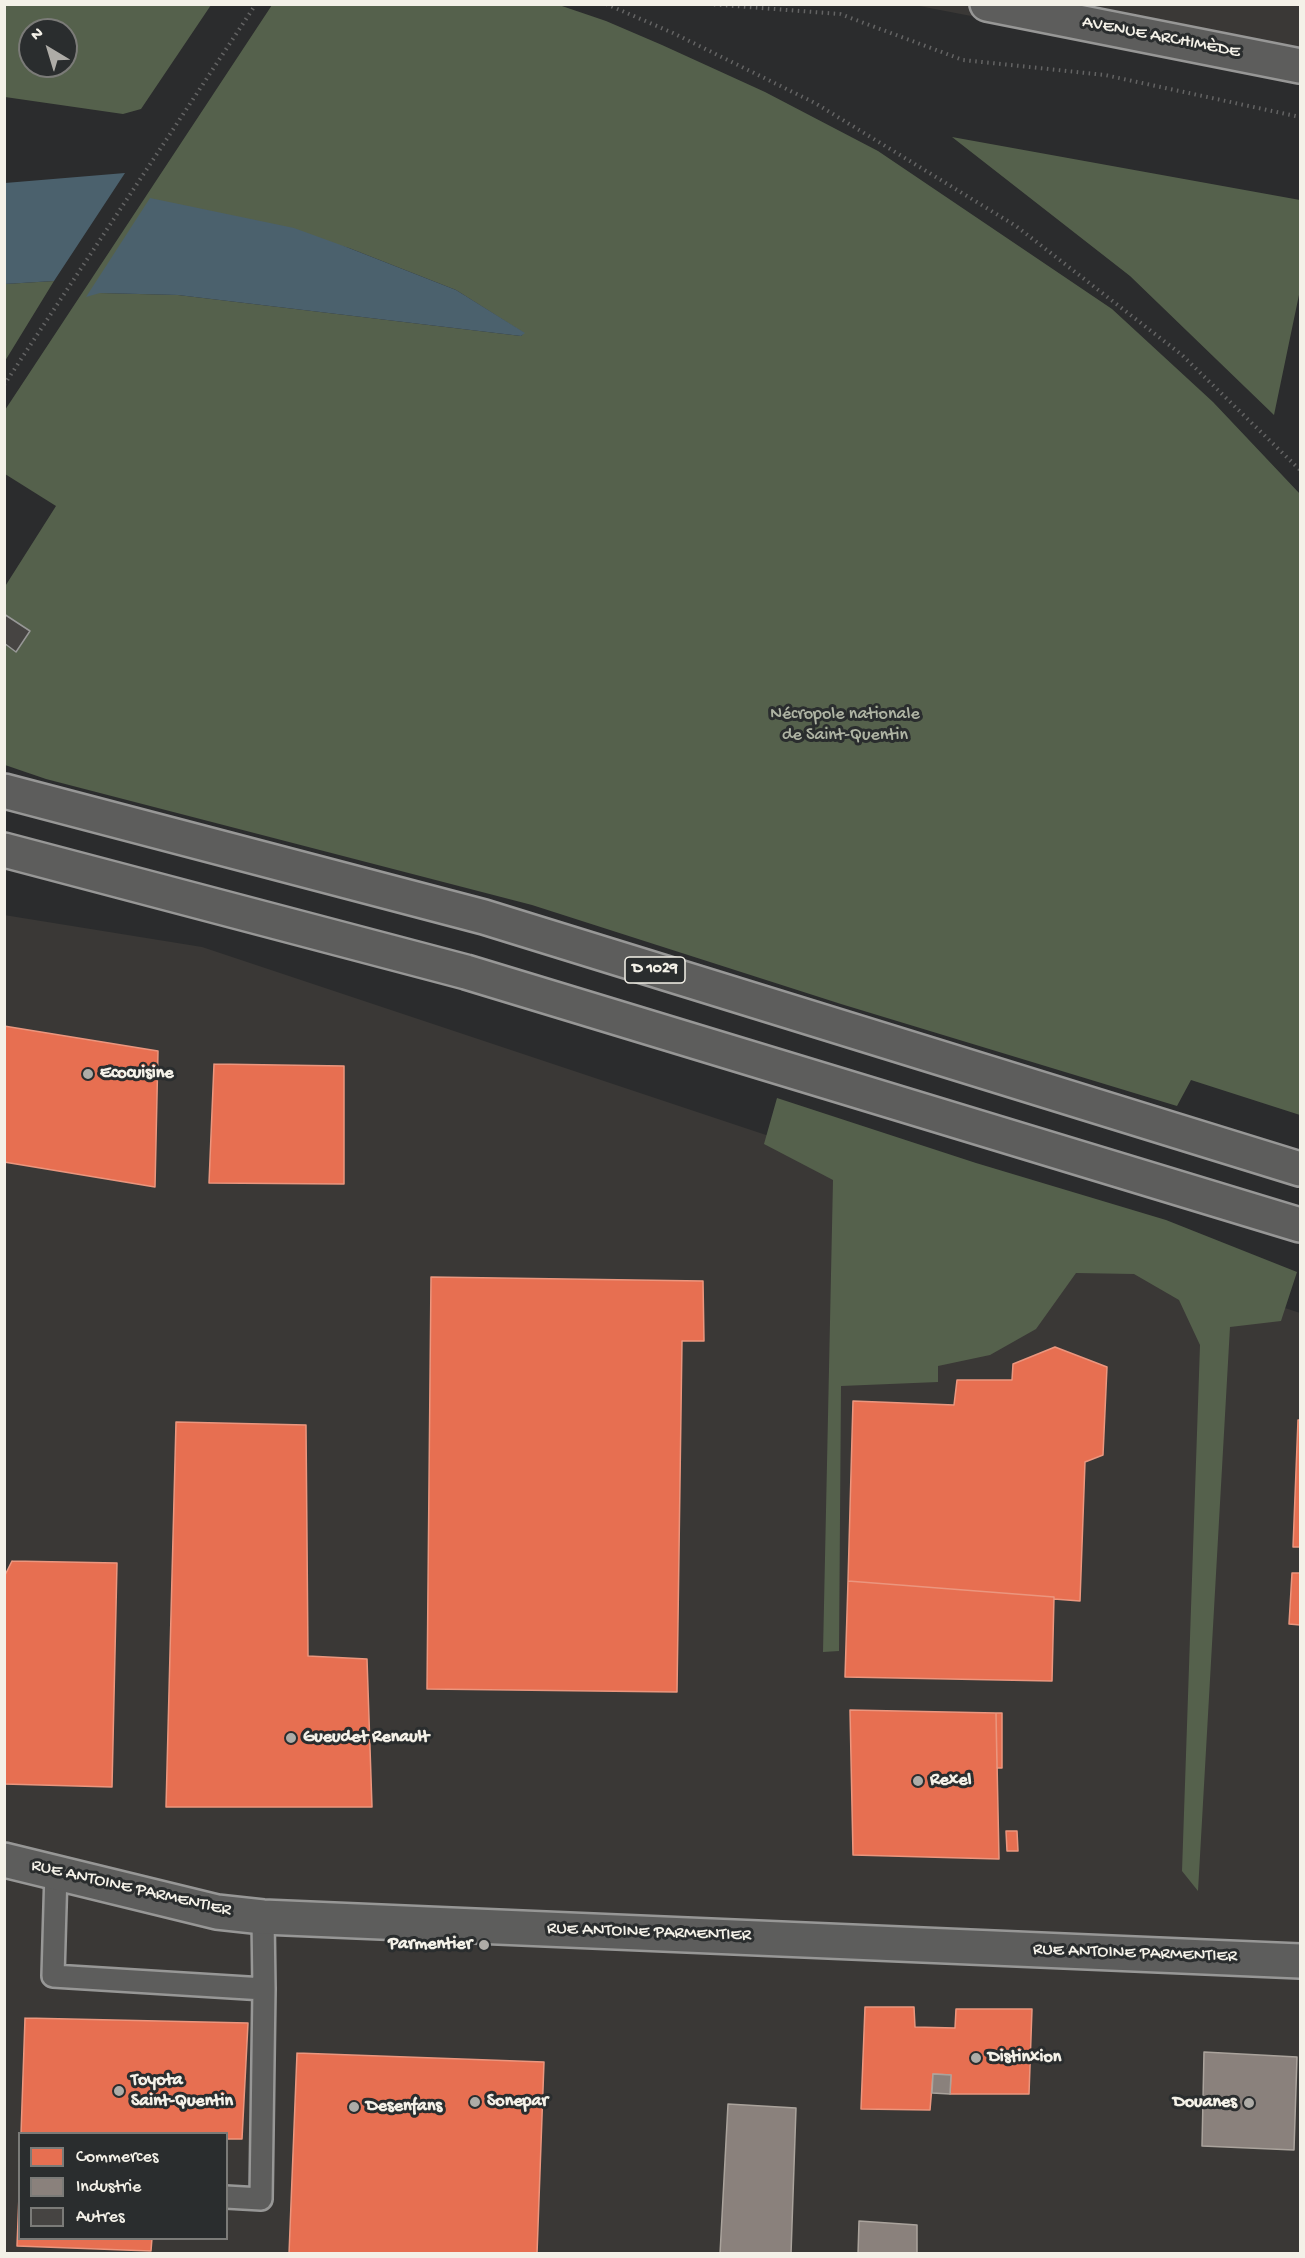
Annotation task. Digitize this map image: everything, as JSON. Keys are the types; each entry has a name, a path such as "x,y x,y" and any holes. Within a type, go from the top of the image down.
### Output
{"main road":[{"name":"AVENUE ARCHIMÈDE","path":"987,4 1300,66"},
{"name":"D 1029","path":"4,791 484,917 1300,1169"},
{"path":"4,850 466,972 1300,1225"},
{"name":"RUE ANTOINE PARMENTIER","path":"4,1860 217,1912 263,1917 1300,1961"}],"lane":[{"path":"56,1872 53,1976 264,1989"},
{"path":"228,2197 261,2199 263,1917"}],"path":[{"path":"4,385 256,4"},
{"path":"606,4 674,33 815,103 1016,226 1182,355 1300,470"},
{"path":"708,4 840,14 963,60 1105,75 1300,117"}],"shaded area":[{"path":"914,5 1300,5 1300,81 966,15"},
{"path":"4,915 202,947 1300,1313 1300,2253 5,2253"}],"green space":[{"path":"5,4 211,4 141,109 123,114 5,97"},
{"name":"Nécropole nationale de Saint-Quentin","path":"556,4 606,21 765,92 878,151 1112,309 1213,402 1300,494 1300,1115 1191,1080 1177,1106 841,1004 532,905 46,779 5,765 4,588 56,506 5,474 5,410 272,5","holes":["326,242 349,248 456,290 524,333 521,336 178,295 100,293"]},
{"path":"952,137 1300,200 1300,290 1274,415 1130,276"},
{"path":"54,281 5,361 5,284"},
{"path":"777,1098 976,1163 1166,1220 1297,1272 1281,1321 1230,1327 1198,1891 1182,1871 1200,1345 1179,1300 1134,1274 1076,1273 1036,1329 990,1355 938,1366 938,1382 841,1386 839,1651 823,1652 833,1180 764,1144"}],"water":[{"path":"125,173 54,281 5,284 5,183"},
{"path":"150,198 294,228 456,290 525,333 521,336 178,295 100,293 86,297"}],"building: Commerces":[{"path":"4,1026 158,1051 155,1187 4,1162"},
{"path":"214,1064 344,1066 344,1184 209,1183"},
{"path":"431,1277 703,1281 704,1341 682,1341 677,1692 427,1689"},
{"path":"1055,1347 1107,1367 1103,1455 1085,1462 1080,1601 848,1581 853,1401 954,1405 957,1380 1012,1380 1013,1364"},
{"path":"1298,1420 1300,1420 1300,1547 1293,1547"},
{"path":"176,1422 306,1425 308,1656 367,1659 372,1807 166,1807"},
{"path":"12,1561 117,1563 112,1787 4,1784 4,1577"},
{"path":"1292,1573 1300,1573 1300,1625 1289,1624"},
{"path":"848,1581 1054,1597 1052,1681 845,1677"},
{"path":"850,1710 996,1713 999,1859 853,1855"},
{"path":"996,1713 1002,1713 1002,1768 997,1768"},
{"path":"1006,1831 1017,1831 1018,1851 1007,1851"},
{"path":"865,2007 914,2007 915,2027 955,2028 956,2009 1032,2009 1029,2094 950,2094 951,2075 933,2074 930,2110 861,2109"},
{"path":"25,2018 248,2023 242,2139 228,2139 228,2132 21,2132"},
{"path":"297,2053 544,2062 537,2254 289,2254"},
{"path":"18,2221 18,2240 152,2240 151,2251 17,2246"}],"building: Industrie":[{"name":"Douanes","path":"1204,2052 1297,2057 1294,2150 1202,2146"},
{"path":"933,2074 951,2075 950,2094 932,2093"},
{"path":"728,2104 796,2108 791,2254 720,2254"},
{"path":"859,2221 917,2225 917,2254 858,2254"}],"building: Autres":[{"path":"4,614 30,631 16,652 4,643"}],"place":[{"name":"Ecocuisine","path":"88,1074"},
{"name":"Gueudet Renault","path":"291,1738"},
{"name":"Rexel","path":"918,1781"},
{"name":"Parmentier","path":"484,1945"},
{"name":"Distinxion","path":"976,2058"},
{"name":"Toyota Saint-Quentin","path":"119,2091"},
{"name":"Sonepar","path":"475,2102"},
{"name":"Douanes","path":"1249,2103"},
{"name":"Desenfans","path":"354,2107"}]}
